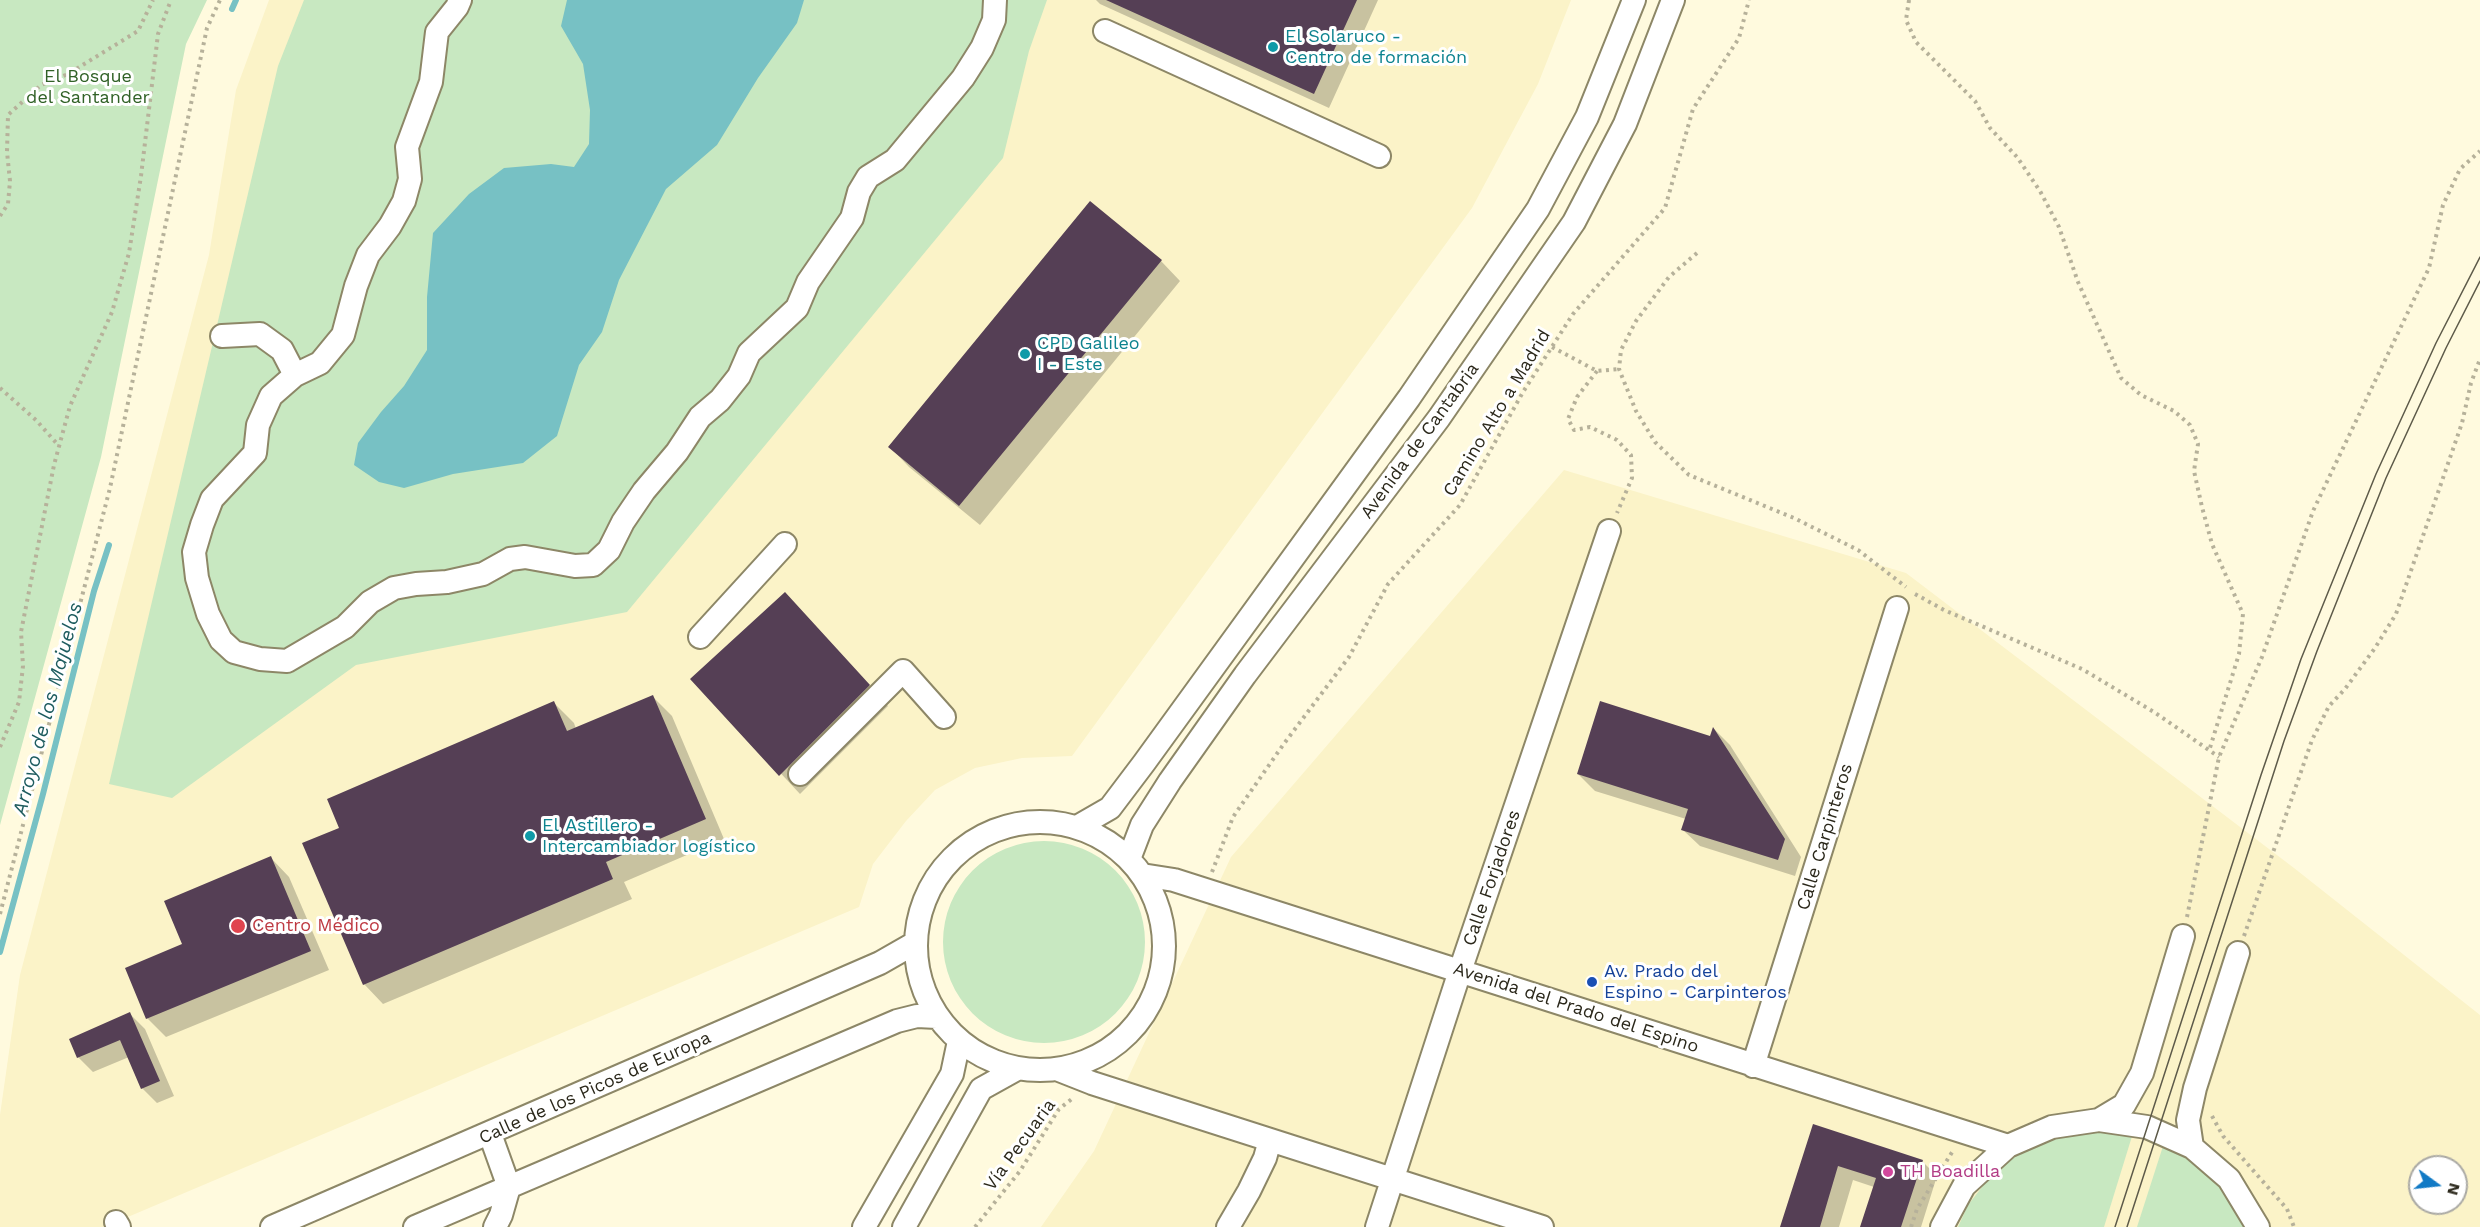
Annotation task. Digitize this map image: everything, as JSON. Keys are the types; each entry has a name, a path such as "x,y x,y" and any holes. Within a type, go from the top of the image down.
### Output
{"street":[{"path":"460,0 437,32 431,82 407,147 410,179 404,201 390,226 368,255 356,286 343,335 320,363 295,375 271,396 258,425 255,453 212,499 202,525 194,552 197,578 208,614 221,640 234,652 288,661 345,627 370,602 394,588 447,582 483,574 510,560 525,556 575,566 593,565 609,550 623,522 644,491 677,452 700,417 720,400 739,376 749,352 797,309 808,282 852,218 858,192 868,177 895,160 963,78 982,48 994,20 995,0"},
{"name":"Avenida de Cantabria","path":"1077,827 1110,808 1144,763 1409,399 1538,209 1587,117 1634,0"},
{"name":"Avenida de Cantabria","path":"1136,867 1142,825 1184,762 1245,675 1439,418 1574,222 1625,124 1673,0"},
{"path":"1105,31 1378,156"},
{"path":"222,336 260,334 282,350 295,375"},
{"name":"Calle Forjadores","path":"1377,1227 1460,971 1609,531"},
{"path":"700,637 785,544"},
{"name":"Calle Carpinteros","path":"1753,1066 1897,608"},
{"path":"800,774 903,671 944,717"},
{"path":"1029,822 1077,827 1110,843 1136,867 1160,912 1163,961 1151,1002 1126,1036 1095,1058 1059,1070 1017,1069 959,1041 937,1017 920,982 915,943 921,909 930,888 935,878 958,852 993,830 1029,822"},
{"name":"Avenida del Prado del Espino","path":"1136,867 2008,1146"},
{"path":"2099,1120 2124,1105 2142,1073 2183,936"},
{"name":"Calle de los Picos de Europa","path":"272,1227 880,963 915,943"},
{"path":"2192,1147 2188,1120 2195,1088 2238,953"},
{"path":"415,1227 897,1021 917,1016 937,1017"},
{"path":"864,1227 952,1074 959,1041"},
{"path":"904,1227 981,1089 1017,1069"},
{"path":"1059,1070 1092,1083 1542,1227"},
{"path":"1942,1227 1964,1186 2008,1146 2052,1127 2099,1120 2147,1127 2192,1147 2229,1179 2260,1225"},
{"path":"490,1134 508,1187 501,1215 495,1227"},
{"path":"1228,1227 1249,1191 1270,1140"}],"path":[{"path":"0,216 8,204 10,181 7,152 8,116 41,85 68,74 138,31 153,0"},
{"path":"0,747 19,702 23,666 21,632 59,446 70,406 112,312 129,253 158,34 171,0"},
{"path":"0,914 110,488 207,28 220,0"},
{"name":"Camino Alto a Madrid","path":"1205,890 1233,817 1349,657 1388,585 1460,505 1523,392 1573,314 1665,208 1693,110 1739,38 1749,0"},
{"path":"1909,0 1906,20 1916,42 1975,101 1990,128 2017,158 2045,200 2059,227 2078,282 2121,378 2141,395 2158,401 2182,418 2190,425 2198,444 2194,471 2202,507 2212,544 2243,614 2239,654 2210,751"},
{"path":"2183,936 2219,757 2262,657 2313,511 2429,268 2443,206 2460,169 2480,151"},
{"path":"1696,253 1669,277 1636,321 1621,350 1619,369 1636,411 1655,442 1689,475 1794,518 1858,550 1918,596 1944,610 2082,669 2154,712 2219,757"},
{"path":"1552,347 1596,371 1619,369"},
{"path":"2238,953 2312,740 2329,706 2345,689 2375,648 2396,614 2462,423 2471,383 2480,359"},
{"path":"1596,371 1576,397 1568,419 1574,430 1590,427 1617,440 1631,455 1632,477 1609,531"},
{"path":"0,388 36,420 59,446"},
{"name":"Vía Pecuaria","path":"975,1227 1020,1171 1059,1109 1092,1083"},
{"path":"2195,1088 2212,1096 2212,1118 2223,1136 2287,1209 2294,1227"},
{"path":"1911,1227 1917,1209 1964,1133"}],"shaded area":[{"path":"269,0 1571,0 1538,84 1472,208 1072,756 1022,758 975,768 935,790 906,821 873,864 859,907 116,1222 102,1227 0,1227 0,1115 20,975 209,255 236,90"},
{"path":"1564,470 1906,573 2294,868 2480,1015 2480,1227 1041,1227 1094,1151 1231,857"}],"green space":[{"name":"El Bosque del Santander","path":"0,0 207,0 186,44 101,457 0,825"},
{"path":"304,0 1047,0 1029,51 1003,158 627,612 356,665 172,798 109,784 278,66"},
{"path":"1034,841 1054,841 1083,848 1116,870 1138,903 1145,942 1138,981 1116,1014 1083,1036 1054,1043 1034,1043 1005,1036 972,1014 950,981 943,952 943,932 950,903 972,870 1005,848"},
{"path":"2100,1130 2133,1133 2104,1227 1958,1227 1968,1205 1989,1178 2011,1159 2041,1142 2070,1133"},
{"path":"2164,1143 2198,1164 2222,1187 2245,1227 2137,1227"}],"water":[{"path":"567,0 804,0 797,23 758,78 717,145 666,189 619,280 602,332 579,365 557,436 523,463 453,474 404,488 379,482 354,465 358,443 404,386 427,350 427,297 433,233 469,194 504,168 551,164 574,167 589,144 590,110 583,64 561,26"}],"building":[{"name":"El Solaruco - Centro de formación","path":"1106,0 1357,0 1314,94"},
{"name":"CPD Galileo I - Este","path":"1090,201 1162,260 959,506 888,447"},
{"path":"785,592 870,685 779,776 690,679"},
{"name":"El Astillero - Intercambiador logístico","path":"653,695 706,819 606,862 613,879 363,985 302,843 339,828 327,799 554,701 567,731"},
{"path":"1600,701 1710,736 1713,727 1785,839 1778,860 1681,830 1688,809 1577,774"},
{"name":"Centro Médico","path":"271,856 311,951 146,1019 125,968 182,944 164,901"},
{"path":"130,1012 160,1081 141,1089 120,1040 77,1058 69,1039"},
{"name":"TH Boadilla","path":"1813,1124 1923,1160 1901,1227 1860,1227 1876,1178 1838,1166 1820,1227 1780,1227"}],"waterway":[{"name":"Arroyo de los Majuelos","path":"232,9 236,0"},
{"name":"Arroyo de los Majuelos","path":"0,952 94,591 109,545"}],"tram line":[{"path":"2115,1227 2261,775 2301,659 2376,474 2436,343 2480,257"},
{"path":"2127,1227 2284,741 2317,651 2386,478 2446,348 2480,281"}],"place":[{"name":"El Solaruco - Centro de formación","path":"1273,47"},
{"name":"CPD Galileo I - Este","path":"1025,354"},
{"name":"El Astillero - Intercambiador logístico","path":"530,836"},
{"name":"Centro Médico","path":"238,926"},
{"name":"Av. Prado del Espino - Carpinteros","path":"1592,982"},
{"name":"TH Boadilla","path":"1888,1172"}]}
